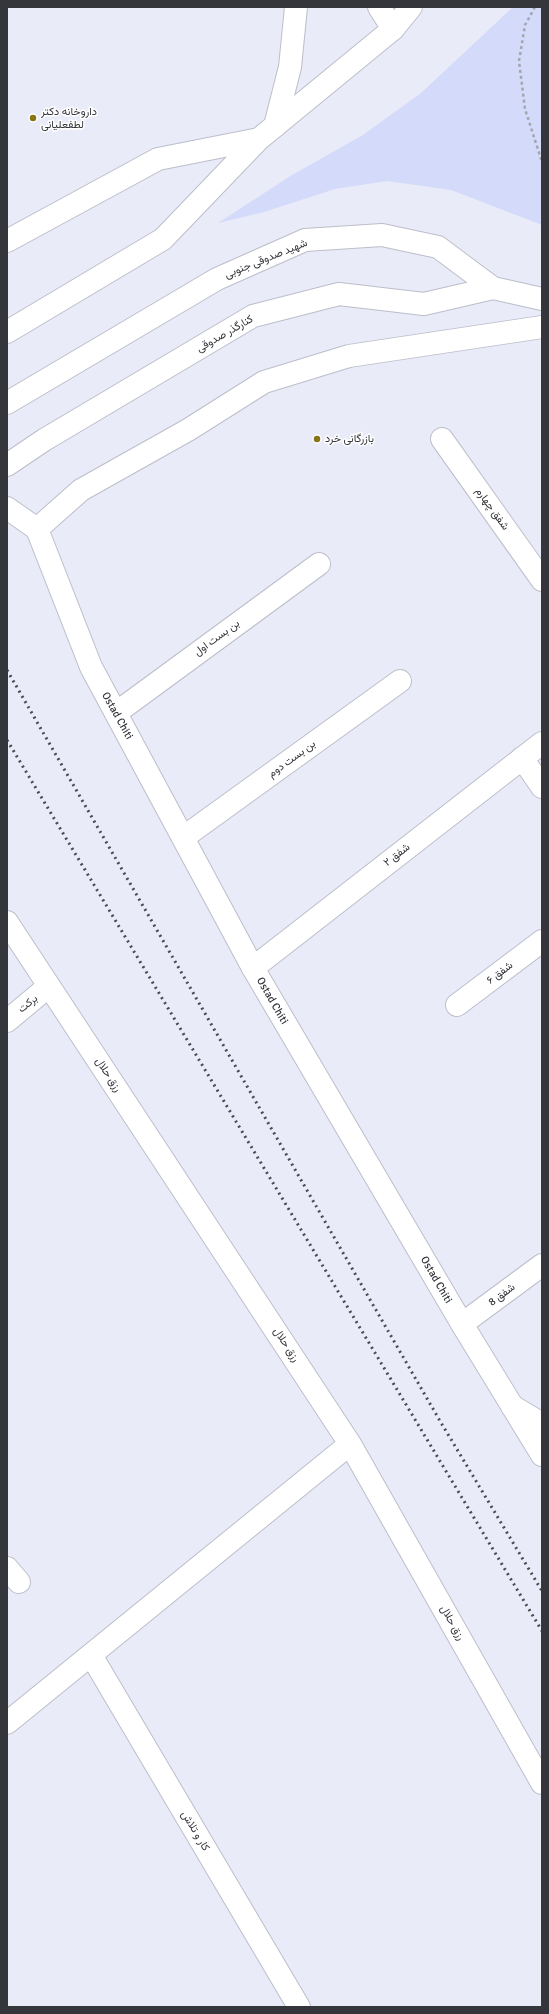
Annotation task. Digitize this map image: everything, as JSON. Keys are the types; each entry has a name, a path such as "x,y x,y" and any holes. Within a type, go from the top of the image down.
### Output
{"street":[{"path":"267,133 290,67 296,7"},
{"path":"379,7 393,29"},
{"path":"7,332 163,239 267,133 393,29 411,7"},
{"path":"7,241 158,159 267,133"},
{"name":"شهید صدوقی جنوبی","path":"7,403 217,279 305,240 382,235 438,247 493,288 542,299"},
{"name":"کنارگذر صدوقی","path":"7,465 44,440 253,316 339,294 424,304 493,288"},
{"path":"7,508 37,529 81,490 188,430 264,382 349,356 542,327"},
{"name":"شفق چهارم","path":"442,439 542,580"},
{"name":"Ostad Chiti","path":"37,529 91,666 253,968 462,1324 542,1455"},
{"name":"بن بست اول","path":"116,713 318,564"},
{"name":"بن بست دوم","path":"184,837 400,681"},
{"name":"شفق ۲","path":"253,968 542,743"},
{"path":"522,758 542,787"},
{"name":"رزق حلال","path":"7,922 350,1444 542,1783"},
{"name":"شفق ۶","path":"457,1005 542,941"},
{"name":"برکت","path":"7,1021 50,986"},
{"name":"شفق 8","path":"462,1324 542,1265"},
{"path":"512,1406 542,1424"},
{"path":"7,1723 350,1444"},
{"name":"کار و تلاش","path":"90,1655 299,2007"}],"path":[{"path":"535,7 525,25 519,61 525,109 542,160"}],"shaded area":[{"path":"513,7 542,7 542,225 451,190 387,181 335,189 264,212 218,223 292,175 363,135 421,93"}],"railway":[{"path":"7,670 440,1421 542,1591"},
{"path":"7,740 542,1631"}],"place":[{"name":"داروخانه دکتر لطفعلیانی","path":"33,118"},
{"name":"بازرگانی خرد","path":"317,439"}]}
